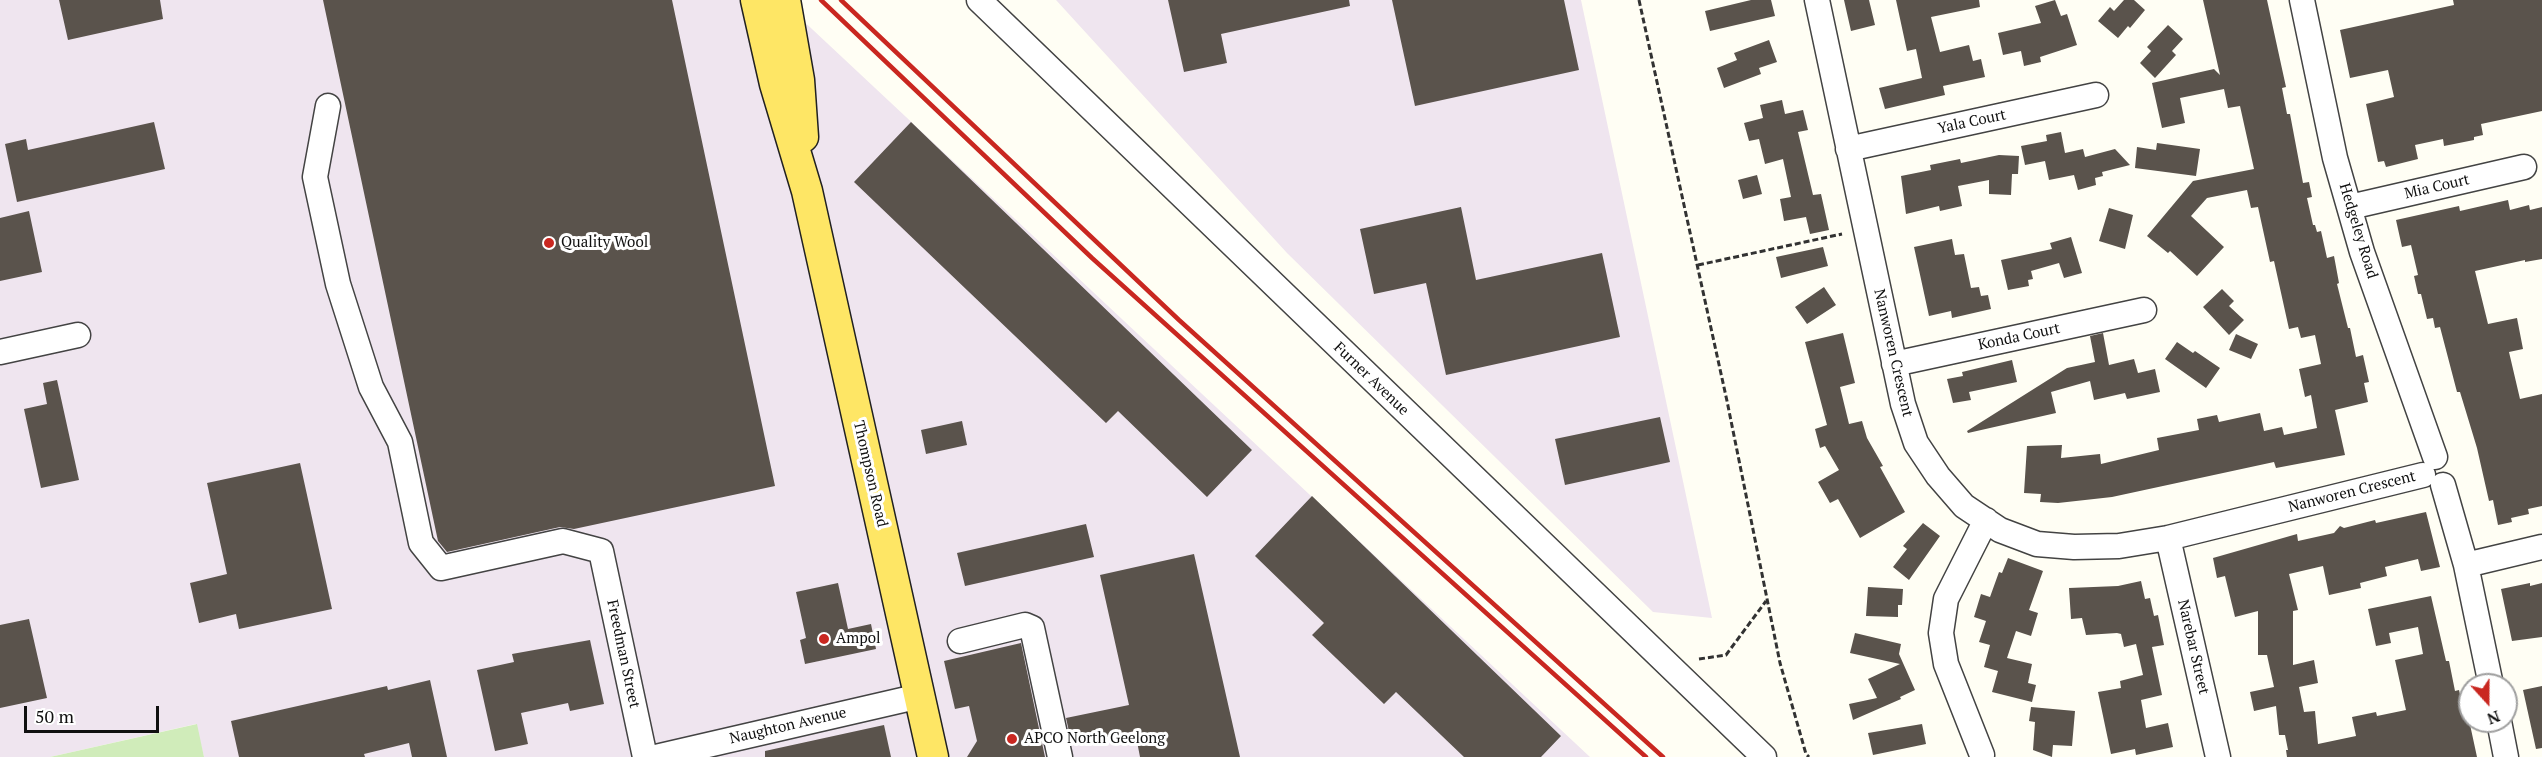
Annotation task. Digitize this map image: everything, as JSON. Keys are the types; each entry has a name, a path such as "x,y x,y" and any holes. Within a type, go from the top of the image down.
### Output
{"main road":[{"name":"Thompson Road","path":"756,0 775,84 807,190 933,757"},
{"name":"Thompson Road","path":"784,0 799,80 807,190"}],"street":[{"name":"Furner Avenue","path":"979,0 1764,757"},
{"name":"Nanworen Crescent","path":"1817,0 1903,404 1916,443 1938,476 1964,506 2000,530 2037,544 2074,547 2119,546 2168,538 2433,472"},
{"name":"Hedgeley Road","path":"2308,1 2333,147 2362,252 2433,472 2466,565 2488,673"},
{"name":"Yala Court","path":"1848,149 2096,95"},
{"name":"Freedman Street","path":"328,106 315,177 338,284 371,387 400,442 421,543 441,568 563,541 601,551 645,757"},
{"name":"Mia Court","path":"2350,207 2524,167"},
{"name":"Konda Court","path":"1894,364 2144,310"},
{"path":"0,352 78,335"},
{"path":"1982,755 1946,664 1941,633 1946,598 1986,520"},
{"name":"Narebar Street","path":"2168,538 2218,757"},
{"path":"2466,565 2542,547"},
{"path":"960,641 1025,625 1032,628 1060,757"},
{"name":"Naughton Avenue","path":"656,757 920,696"},
{"path":"2501,733 2506,757"}],"path":[{"path":"1639,0 1727,401 1780,663 1806,754 1809,757"},
{"path":"1697,265 1842,234"},
{"path":"1699,659 1726,655 1767,600"}],"shaded area":[{"path":"0,0 781,0 1590,757 204,757 196,724 50,757 0,757"},
{"path":"1056,0 1581,0 1712,618 1653,612 1287,253"}],"green space":[{"path":"197,724 204,757 50,757"}],"building":[{"path":"59,0 160,0 163,19 68,40"},
{"name":"Quality Wool","path":"323,0 672,0 775,486 574,529 560,527 447,552 438,541"},
{"path":"1168,0 1349,0 1350,6 1221,34 1227,63 1184,72"},
{"path":"1392,0 1564,0 1579,70 1415,106"},
{"path":"1751,0 1771,0 1775,16 1710,31 1705,11"},
{"path":"1844,0 1869,0 1875,25 1851,31"},
{"path":"1896,0 1979,0 1980,7 1931,17 1940,52 1969,45 1973,61 1981,59 1985,77 1943,86 1945,95 1885,109 1879,88 1922,78 1916,49 1907,51"},
{"path":"2055,0 2061,16 2067,14 2077,45 2040,57 2041,62 2024,66 2021,51 2003,55 1998,33 2041,23 2035,6"},
{"path":"2124,0 2134,0 2145,10 2118,38 2098,21 2110,7 2114,11"},
{"path":"2203,0 2267,0 2286,87 2282,88 2287,114 2290,114 2303,183 2309,182 2312,197 2307,198 2313,225 2317,232 2321,231 2327,258 2334,256 2339,283 2337,284 2356,357 2363,355 2369,382 2364,383 2368,402 2335,410 2345,455 2276,468 2274,462 2112,497 2058,503 2040,502 2041,494 2024,493 2027,446 2062,445 2061,458 2100,454 2101,464 2159,450 2157,438 2199,430 2197,419 2217,415 2219,422 2260,413 2264,431 2282,427 2284,435 2317,428 2311,395 2305,397 2299,369 2321,364 2315,335 2301,338 2298,327 2289,329 2274,261 2270,262 2258,207 2251,208 2247,190 2207,198 2191,216 2224,247 2197,276 2170,251 2168,253 2147,236 2193,181 2254,169 2240,106 2228,108 2224,89 2180,98 2185,123 2162,128 2152,83 2214,69 2220,75"},
{"path":"2453,0 2542,0 2542,111 2481,124 2483,135 2474,137 2474,140 2444,146 2443,139 2415,145 2418,159 2386,167 2384,161 2378,162 2366,104 2394,97 2388,70 2350,78 2340,30 2454,5"},
{"path":"2168,25 2183,39 2172,51 2176,55 2155,78 2140,63 2151,51 2147,47"},
{"path":"1769,40 1777,62 1759,68 1761,74 1724,88 1717,68 1737,60 1734,53"},
{"path":"1782,100 1785,114 1803,110 1808,130 1798,132 1813,195 1821,194 1829,230 1810,234 1806,217 1784,221 1780,199 1791,197 1783,159 1765,164 1759,139 1749,141 1744,123 1763,118 1760,105"},
{"path":"154,122 165,169 17,202 5,144 26,139 28,150"},
{"path":"911,122 1252,450 1207,497 1118,411 1106,423 854,182"},
{"path":"2061,132 2065,153 2083,149 2085,157 2115,149 2130,165 2102,172 2103,176 2095,178 2096,185 2078,190 2074,175 2049,180 2045,161 2025,165 2021,146 2047,141 2046,135"},
{"path":"2157,143 2200,149 2196,176 2135,168 2137,147 2156,150"},
{"path":"1999,155 2019,156 2018,174 2012,174 2011,195 1989,194 1989,180 1958,186 1962,206 1940,211 1939,206 1906,214 1901,176 1931,170 1930,165 1960,159 1961,163"},
{"path":"1757,175 1762,194 1743,199 1738,180"},
{"path":"2508,200 2510,210 2529,205 2530,210 2542,207 2542,259 2525,262 2525,260 2475,271 2488,324 2517,318 2523,349 2509,352 2520,399 2542,394 2542,506 2528,509 2529,514 2511,518 2512,522 2498,525 2493,500 2489,501 2477,448 2460,392 2457,392 2440,327 2435,328 2433,318 2427,319 2414,276 2418,275 2411,245 2402,247 2396,220 2459,206 2460,211"},
{"path":"1461,207 1476,280 1602,253 1620,337 1446,375 1426,283 1374,294 1360,229"},
{"path":"2109,208 2133,215 2125,249 2099,241"},
{"path":"29,211 42,272 0,281 0,218"},
{"path":"2071,237 2082,273 2064,278 2059,263 2031,271 2033,279 2028,280 2029,286 2008,290 2001,260 2052,249 2050,243"},
{"path":"1952,239 1955,255 1964,254 1971,288 1979,287 1981,296 1988,295 1991,309 1952,318 1951,311 1929,316 1914,247"},
{"path":"1823,247 1828,266 1781,278 1776,257"},
{"path":"1824,287 1836,305 1807,324 1795,307"},
{"path":"2222,289 2234,301 2229,306 2244,320 2229,335 2203,307"},
{"path":"1843,333 1855,383 1840,387 1849,424 1862,421 1867,438 1883,466 1880,467 1905,512 1860,538 1838,499 1830,503 1818,482 1839,470 1825,446 1820,448 1815,429 1827,425 1805,342"},
{"path":"2103,333 2109,365 2134,359 2138,373 2155,369 2160,392 2127,399 2125,393 2094,400 2090,381 2051,392 2056,413 1968,433 1967,431 2067,368 2095,362 2090,336"},
{"path":"2236,334 2258,344 2251,359 2229,350"},
{"path":"2177,342 2220,368 2206,388 2165,359"},
{"path":"2012,360 2017,382 1969,392 1971,400 1953,403 1947,379 1963,376 1962,372"},
{"path":"57,380 79,480 41,488 24,409 47,404 43,383"},
{"path":"1660,417 1670,462 1565,485 1555,439"},
{"path":"962,421 967,445 926,454 921,430"},
{"path":"300,463 332,609 239,629 236,614 199,623 190,583 227,574 207,483"},
{"path":"1312,496 1561,736 1541,757 1464,757 1396,692 1384,704 1312,635 1324,623 1255,556"},
{"path":"2426,512 2440,567 2421,571 2418,559 2385,567 2387,576 2360,583 2361,588 2329,595 2323,566 2289,574 2298,610 2293,611 2293,665 2314,660 2318,683 2299,687 2304,712 2315,711 2318,744 2356,736 2352,717 2376,712 2377,716 2406,710 2395,660 2423,654 2418,627 2389,633 2391,643 2376,646 2368,609 2431,596 2446,661 2449,661 2455,691 2458,690 2458,733 2472,733 2477,757 2287,757 2285,735 2279,735 2276,706 2254,711 2250,692 2274,687 2267,655 2258,655 2258,611 2235,617 2225,576 2217,578 2213,558 2297,534 2298,541 2334,533 2340,526 2344,528 2375,520 2376,523"},
{"path":"1923,523 1940,536 1909,580 1893,567 1907,549 1903,546"},
{"path":"1086,524 1094,557 965,586 957,553"},
{"path":"1194,554 1240,757 1140,757 1135,731 1072,745 1066,718 1129,705 1100,575"},
{"path":"2008,558 2043,571 2029,610 2038,613 2031,636 2016,631 2007,658 2032,664 2028,683 2036,685 2032,702 1992,692 1998,671 1984,667 1990,645 1979,642 1986,621 1974,617 1981,594 1990,597 1999,572 2002,573"},
{"path":"2141,581 2145,599 2150,598 2154,616 2158,615 2164,645 2152,647 2162,695 2141,700 2146,728 2168,723 2173,747 2136,755 2135,749 2111,754 2098,692 2121,688 2120,681 2143,675 2136,644 2124,647 2121,634 2117,633 2086,635 2082,618 2071,619 2069,588 2118,586"},
{"path":"838,583 848,629 871,624 876,649 805,664 800,640 806,638 796,592"},
{"path":"2530,583 2530,586 2542,583 2542,637 2512,641 2501,589"},
{"path":"1868,587 1903,589 1902,605 1898,605 1898,617 1866,616"},
{"path":"29,619 47,698 0,708 0,625"},
{"path":"1855,633 1901,644 1899,654 1915,690 1900,697 1901,699 1853,720 1849,704 1877,698 1868,679 1900,664 1850,653"},
{"path":"590,640 604,704 570,711 568,703 521,713 528,744 495,751 477,670 514,662 512,654"},
{"path":"1021,643 1045,757 967,757 977,741 969,706 955,709 944,661"},
{"path":"430,680 447,757 412,757 409,743 364,754 365,757 239,757 231,721 387,686 388,690"},
{"path":"2542,686 2542,748 2536,749 2523,690"},
{"path":"2031,707 2075,711 2072,746 2053,745 2052,757 2033,750 2035,722 2029,721"},
{"path":"1922,724 1926,744 1873,755 1868,733"},
{"path":"884,725 891,757 765,757 765,751"}],"railway":[{"path":"821,0 1092,258 1646,757"},
{"path":"841,0 1179,320 1663,757"}],"place":[{"name":"Quality Wool","path":"549,243"},
{"name":"Ampol","path":"824,639"},
{"name":"APCO North Geelong","path":"1012,739"}]}
